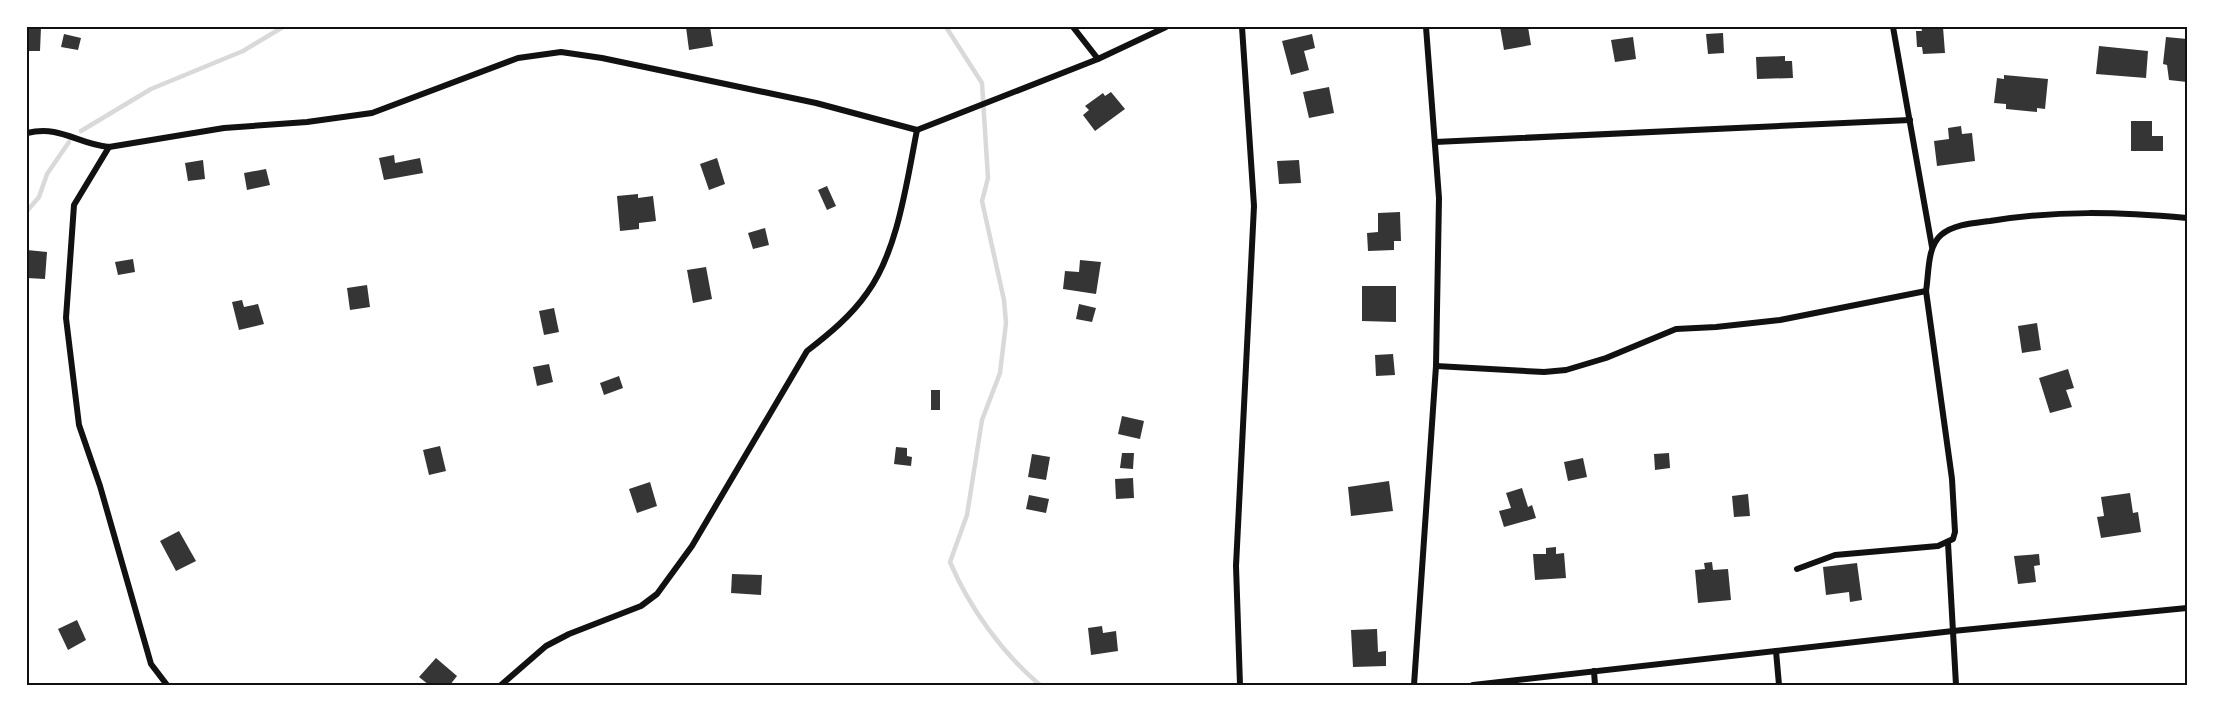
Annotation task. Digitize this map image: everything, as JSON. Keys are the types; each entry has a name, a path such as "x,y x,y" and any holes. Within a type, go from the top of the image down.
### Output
{"street":[{"path":"1073,27 1098,59"},
{"path":"27,134 47,129 59,131 98,146 109,147 224,128 307,122 372,113 518,58 561,52 602,58 816,103 916,130 1098,59 1166,27"},
{"path":"1240,685 1236,566 1254,206 1242,27"},
{"path":"1414,685 1436,366 1439,198 1426,27"},
{"path":"1893,27 1932,247 1926,291 1952,479 1955,532 1948,543 1956,685"},
{"path":"1435,142 1910,120"},
{"path":"501,685 546,646 569,634 641,606 664,585 692,546 807,351 834,330 868,292 885,256 903,207 916,130"},
{"path":"109,147 74,205 66,318 80,424 151,664 167,685"},
{"path":"1932,247 1940,235 1950,229 2040,213 2122,212 2187,218"},
{"path":"1436,366 1544,372 1566,370 1606,358 1676,329 1780,320 1926,291"},
{"path":"1797,568 1835,555 1948,543"},
{"path":"1473,685 1953,631 2187,608"},
{"path":"1776,651 1779,685"},
{"path":"1594,671 1595,685"}],"building":[{"path":"27,27 41,27 40,51 27,51"},
{"path":"686,27 710,27 713,46 689,50"},
{"path":"1500,27 1528,27 1531,45 1504,50"},
{"path":"1921,27 1943,27 1945,53 1923,54 1922,47 1917,47 1916,31 1922,31"},
{"path":"1723,33 1724,53 1708,54 1706,34"},
{"path":"64,34 81,38 78,50 61,47"},
{"path":"1312,34 1315,48 1304,51 1309,70 1291,75 1282,41"},
{"path":"1633,37 1636,59 1615,62 1611,40"},
{"path":"2166,37 2187,39 2187,82 2169,80 2167,65 2163,64"},
{"path":"2099,46 2148,51 2146,78 2096,74"},
{"path":"1785,56 1785,61 1792,61 1793,78 1757,79 1756,57"},
{"path":"2004,75 2048,79 2045,109 2037,108 2037,112 2006,109 2006,104 1994,103 1997,78 2004,79"},
{"path":"1329,87 1334,113 1309,118 1303,92"},
{"path":"1111,92 1125,109 1095,131 1083,115 1089,110 1085,106 1103,93 1105,96"},
{"path":"2131,121 2152,121 2152,136 2163,136 2163,151 2131,151"},
{"path":"1961,126 1962,134 1972,133 1975,161 1937,166 1934,141 1949,139 1948,128"},
{"path":"394,155 395,163 420,158 423,173 384,180 379,158"},
{"path":"717,158 725,184 709,190 700,164"},
{"path":"203,160 205,179 188,181 185,163"},
{"path":"1299,160 1301,183 1279,184 1277,161"},
{"path":"266,169 270,185 247,190 244,173"},
{"path":"827,186 836,206 827,210 818,190"},
{"path":"638,194 638,198 653,196 656,221 639,223 639,229 620,231 617,196"},
{"path":"1400,212 1401,241 1394,241 1394,250 1368,251 1367,233 1378,232 1378,213"},
{"path":"765,228 769,245 753,249 748,233"},
{"path":"27,250 47,252 45,279 27,278"},
{"path":"133,259 135,272 118,275 115,262"},
{"path":"1080,260 1101,262 1096,294 1063,289 1065,271 1079,272"},
{"path":"706,267 712,299 693,303 687,270"},
{"path":"367,285 370,307 350,310 347,288"},
{"path":"1362,286 1396,286 1396,322 1362,321"},
{"path":"242,300 244,307 258,304 264,324 239,330 232,302"},
{"path":"1079,304 1096,308 1092,322 1076,319"},
{"path":"554,308 559,332 544,335 539,311"},
{"path":"2037,323 2041,350 2022,353 2018,326"},
{"path":"1393,354 1395,375 1376,376 1375,355"},
{"path":"549,364 553,382 537,386 533,367"},
{"path":"2068,369 2074,388 2066,390 2072,407 2050,413 2039,378"},
{"path":"619,376 623,388 604,395 600,383"},
{"path":"931,390 940,390 940,410 931,410"},
{"path":"1122,416 1144,421 1140,439 1118,434"},
{"path":"440,446 446,471 429,475 423,450"},
{"path":"896,447 907,448 907,456 912,457 911,466 894,464"},
{"path":"1122,453 1134,453 1133,469 1120,468"},
{"path":"1669,453 1670,468 1655,470 1654,454"},
{"path":"1032,454 1050,457 1046,480 1028,477"},
{"path":"1583,458 1587,477 1568,481 1564,462"},
{"path":"1133,478 1134,498 1116,499 1115,479"},
{"path":"1389,481 1393,511 1351,516 1348,487"},
{"path":"650,482 657,506 637,513 629,489"},
{"path":"1522,488 1528,507 1532,505 1536,518 1504,527 1499,511 1511,508 1506,493"},
{"path":"2130,493 2133,513 2138,512 2141,532 2101,538 2097,517 2104,516 2101,497"},
{"path":"1748,494 1750,516 1734,517 1732,496"},
{"path":"1029,495 1049,499 1046,513 1026,509"},
{"path":"179,531 196,561 176,571 160,541"},
{"path":"1556,547 1556,554 1564,553 1566,578 1535,580 1533,554 1546,554 1546,548"},
{"path":"2039,554 2040,565 2034,566 2036,582 2018,584 2014,556"},
{"path":"1712,562 1713,570 1728,569 1731,600 1698,603 1695,570 1705,569 1704,563"},
{"path":"1857,563 1862,600 1850,602 1849,592 1826,595 1823,567"},
{"path":"732,574 762,575 761,595 731,593"},
{"path":"77,620 86,640 68,650 58,629"},
{"path":"1102,626 1103,633 1116,631 1118,651 1091,655 1088,628"},
{"path":"1377,629 1378,652 1386,651 1386,666 1353,667 1351,630"},
{"path":"436,658 457,676 450,685 429,685 419,677"}],"waterway":[{"path":"81,131 151,89 243,51 283,27"},
{"path":"946,27 982,83 988,178 982,201 1004,300 1006,323 1000,373 982,420 967,515 950,562 967,596 988,628 1013,659 1040,685"},
{"path":"27,211 39,197 47,174 69,142"}]}
